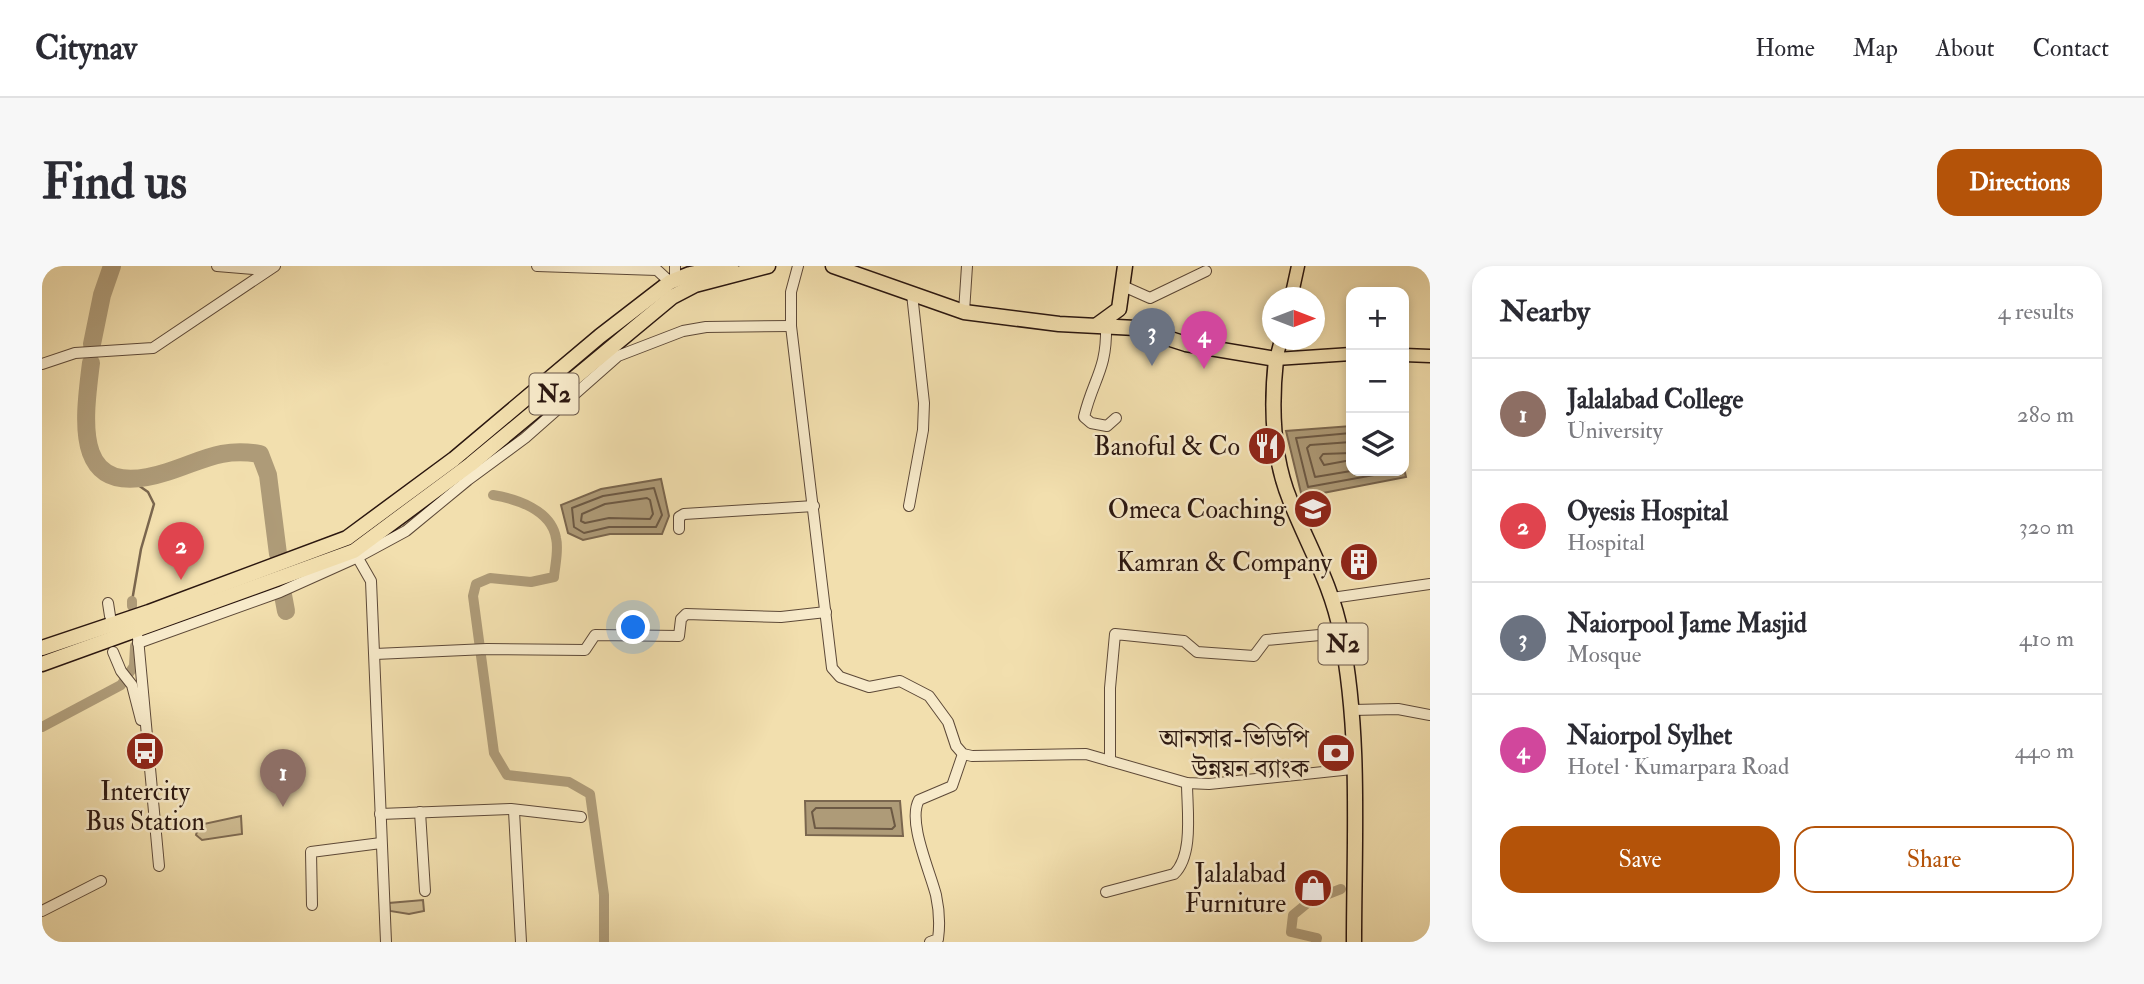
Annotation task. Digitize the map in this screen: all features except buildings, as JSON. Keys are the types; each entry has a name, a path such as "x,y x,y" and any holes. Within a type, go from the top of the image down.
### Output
{"highway":[{"name":"N2","path":"42,648 353,549 454,459 673,276 731,266"},
{"name":"N2","path":"42,664 138,637 353,549 471,464 672,297 695,285 768,266"},
{"path":"833,266 964,312 1059,324 1136,328 1186,344 1276,359"},
{"path":"1101,326 1119,309 1125,266"},
{"path":"1119,309 1136,328"},
{"name":"N2","path":"1276,359 1272,393 1279,464 1290,500 1325,575 1332,598 1341,633 1352,710 1353,942"}],"main road":[{"path":"1293,287 1298,266"},
{"path":"1278,350 1276,359 1346,354"},
{"path":"1409,355 1430,356"}],"street":[{"path":"217,266 271,268"},
{"path":"537,266 657,270 673,276"},
{"path":"798,266 791,292 790,326 832,668 835,673 869,687 900,681 929,696 948,722 956,746 963,754 1086,754 1187,783 1209,784 1352,769"},
{"path":"964,312 967,266"},
{"path":"42,365 75,353 153,348 271,268"},
{"path":"1123,286 1150,298 1206,271"},
{"path":"909,506 923,430 924,403 912,294"},
{"path":"386,942 371,581 353,549 406,531 525,438 618,356 683,331 706,327 790,326"},
{"path":"1101,326 1107,354 1101,374 1090,394 1084,417 1091,423 1107,426 1116,418"},
{"path":"679,529 679,517 684,514 814,506"},
{"path":"1332,598 1430,584"},
{"path":"108,603 110,616"},
{"path":"375,654 488,649 585,650 595,635 679,636 681,620 686,614 781,617 826,612"},
{"path":"1110,761 1110,688 1115,634 1184,641 1197,652 1254,656 1266,639 1341,633"},
{"path":"138,637 159,866"},
{"path":"113,652 121,671 132,685 145,732 148,775 153,785"},
{"path":"1352,710 1398,709 1430,715"},
{"path":"930,942 938,939 938,907 917,827 915,806 919,800 952,786 963,754"},
{"path":"1106,892 1174,874 1181,867 1186,852 1187,783"},
{"path":"380,814 514,811 581,817"},
{"path":"514,811 522,942"},
{"path":"420,812 425,891"},
{"path":"312,905 311,852 381,842"},
{"path":"42,911 101,881"}],"shaded area":[{"path":"241,816 242,834 202,840 196,835 199,825"},
{"path":"423,900 424,911 409,914 390,911 389,903"}],"water":[{"path":"1346,426 1346,476 1406,477 1302,497 1286,431"},
{"path":"661,479 669,516 662,534 610,534 583,540 568,533 561,505 601,489"},
{"path":"805,801 900,801 903,836 806,835"}],"waterway":[{"path":"92,344 102,295 112,266"},
{"path":"91,363 86,411 87,433 91,452 100,467 114,476 136,479 223,454 260,454 268,475 278,554"},
{"path":"128,478 148,492 154,504 141,549 132,601"},
{"path":"493,495 512,499 540,513 553,528 557,547 554,577 531,582 490,578 476,584 473,596 494,753 507,775 569,782 590,794 604,895 604,942"},
{"path":"283,595 286,611"},
{"path":"132,601 132,606"},
{"path":"42,727 121,685 134,666 135,646"},
{"path":"1316,942 1317,938 1291,932 1293,915 1310,901 1341,889"}],"place":[{"name":"Naiorpool Jame Masjid","path":"1152,366"},
{"name":"Naiorpol Sylhet","path":"1204,369"},
{"name":"Banoful & Co","path":"1267,446"},
{"name":"Omeca Coaching","path":"1313,509"},
{"name":"Kamran & Company","path":"1359,562"},
{"name":"Oyesis Hospital","path":"181,580"},
{"name":"Intercity Bus Station","path":"145,751"},
{"name":"আনসার-ভিডিপি উন্নয়ন ব্যাংক","path":"1336,753"},
{"name":"Jalalabad College","path":"283,807"},
{"name":"Jalalabad Furniture","path":"1313,888"}]}
